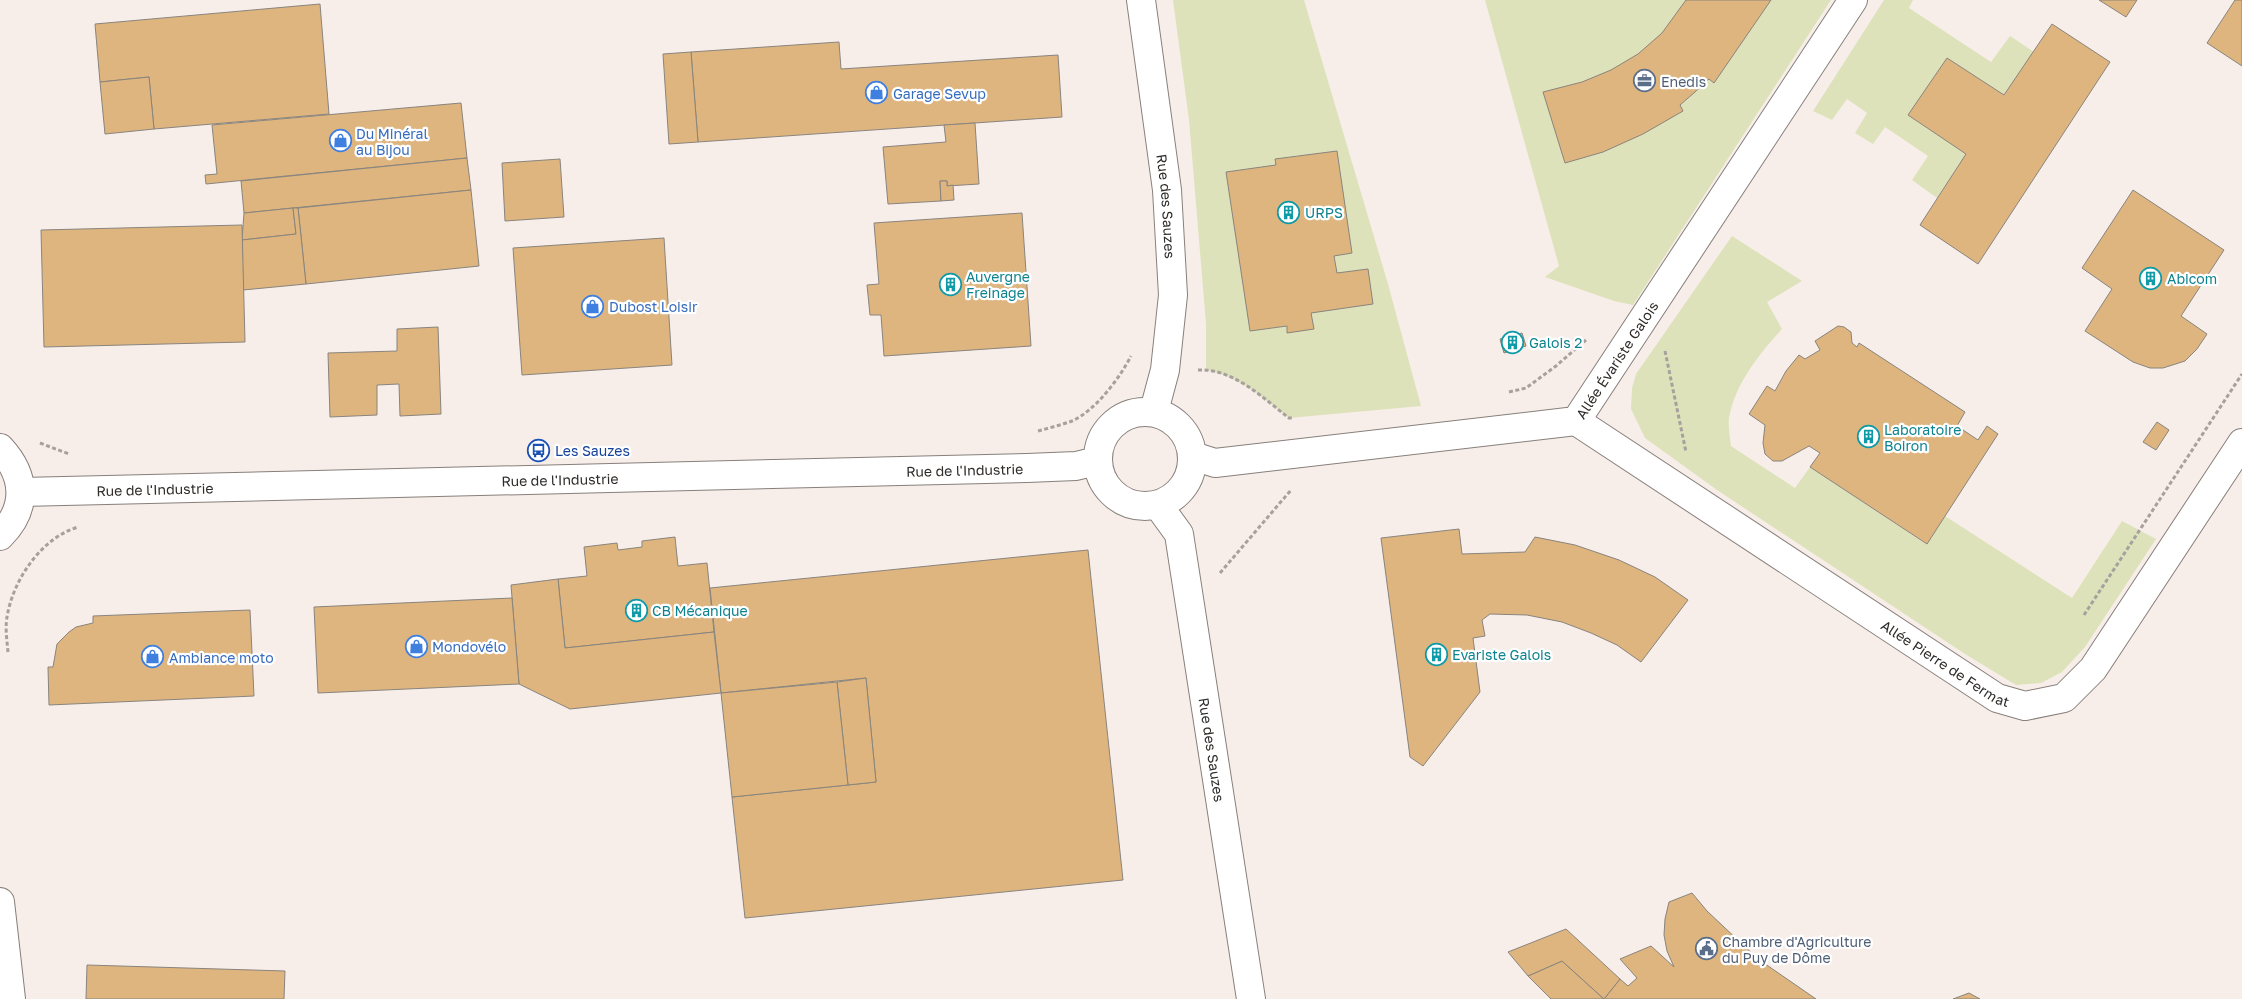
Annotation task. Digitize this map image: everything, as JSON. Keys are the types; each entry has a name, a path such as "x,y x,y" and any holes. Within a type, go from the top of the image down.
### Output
{"street":[{"name":"Rue des Sauzes","path":"1141,0 1167,190 1173,295 1165,370 1154,411"},
{"name":"Allée Évariste Galois","path":"1194,456 1215,463 1576,421 1853,0"},
{"path":"1154,411 1174,420 1188,436 1194,456 1190,478 1177,495 1158,505 1137,507 1117,498 1103,482 1098,461 1101,440 1114,423 1132,412 1154,411"},
{"name":"Allée Pierre de Fermat","path":"1576,421 1997,698 2025,706 2064,698 2094,669 2242,443"},
{"path":"0,448 10,459 18,474 21,492 18,510 9,527 0,536"},
{"name":"Rue de l'Industrie","path":"21,492 1027,468 1076,466 1098,461"},
{"name":"Rue des Sauzes","path":"1158,505 1179,534 1251,999"},
{"path":"0,902 11,999"}],"path":[{"path":"1642,320 1661,332 1686,452 1666,480"},
{"path":"1507,392 1526,388 1589,338"},
{"path":"1030,434 1073,420 1100,400 1123,370 1133,352"},
{"path":"1123,370 1206,370 1224,373 1246,386 1290,418 1295,418"},
{"path":"2084,615 2242,374"},
{"path":"38,442 64,454 73,455"},
{"path":"1220,573 1294,486"},
{"path":"8,652 6,617 16,588 28,565 53,540 68,530 83,525"}],"green space":[{"path":"1173,0 1304,0 1388,284 1421,406 1289,418 1240,383 1229,377 1206,370 1206,324 1189,120"},
{"path":"1485,0 1831,0 1633,305 1614,301 1545,277 1559,266"},
{"path":"1884,0 1913,0 1909,8 1991,62 2010,36 2034,52 2004,95 1947,58 1909,115 1966,154 1937,198 1912,180 1928,156 1885,127 1873,144 1855,133 1867,113 1847,99 1832,120 1813,111"},
{"path":"1732,236 1802,281 1767,302 1782,329 1757,359 1742,381 1729,418 1731,446 1795,488 1810,467 1926,544 1945,516 2072,598 2122,521 2156,539 2085,647 2062,672 2041,683 2016,685 1965,654 1717,490 1645,438 1631,409 1632,388 1636,374"}],"building":[{"name":"Enedis","path":"1686,0 1771,0 1714,83 1709,79 1680,105 1683,111 1643,134 1603,152 1565,163 1543,92 1582,82 1611,70 1638,54 1662,33"},
{"path":"2099,0 2137,0 2126,17"},
{"path":"2235,0 2242,0 2242,66 2207,43"},
{"path":"320,4 329,114 154,129 149,77 100,82 95,24"},
{"path":"2052,24 2110,62 1978,264 1920,225 1966,154 1908,115 1947,58 2004,95"},
{"name":"Garage Sevup","path":"839,42 841,69 1058,55 1062,117 698,142 691,52"},
{"path":"691,52 698,142 669,144 663,54"},
{"path":"149,77 154,129 105,134 100,82"},
{"name":"Du Minéral au Bijou","path":"461,103 467,158 206,184 205,175 217,174 212,125"},
{"path":"975,123 979,184 947,186 947,181 940,181 941,201 888,204 883,147 946,142 944,125"},
{"name":"URPS","path":"1337,151 1352,253 1334,256 1337,273 1368,269 1373,304 1311,313 1314,329 1287,333 1287,326 1250,331 1226,172 1276,165 1275,159"},
{"path":"467,158 471,190 244,213 241,181"},
{"path":"560,159 564,217 505,221 502,163"},
{"path":"940,181 947,181 947,186 953,185 954,200 941,201"},
{"path":"471,190 479,266 306,284 298,208"},
{"name":"Abicom","path":"2133,190 2224,250 2181,316 2207,334 2197,349 2185,361 2163,368 2150,368 2133,362 2085,331 2112,289 2082,268"},
{"path":"293,208 296,234 242,240 244,213"},
{"path":"293,208 298,208 306,284 243,290 242,240 296,234"},
{"name":"Auvergne Freinage","path":"1022,213 1031,346 884,356 881,315 870,315 867,285 879,284 874,223"},
{"path":"242,225 245,342 44,347 41,230"},
{"name":"Dubost Loisir","path":"664,238 672,365 522,375 513,248"},
{"name":"Laboratoire Boiron","path":"1838,326 1844,327 1851,332 1852,343 1857,347 1859,343 1965,412 1957,426 1978,440 1987,426 1998,434 1927,544 1810,467 1820,453 1809,446 1782,461 1773,461 1765,454 1763,443 1765,425 1749,414 1767,386 1775,391 1786,371 1799,355 1805,359 1820,350 1815,341"},
{"path":"438,327 441,414 400,416 399,384 377,385 377,415 330,417 328,353 397,351 397,329"},
{"name":"Galois 2","path":"1522,333 1526,346 1504,353 1500,339"},
{"path":"2157,422 2169,430 2156,450 2143,442"},
{"name":"Evariste Galois","path":"1459,529 1462,554 1525,552 1535,537 1575,545 1619,560 1655,577 1688,600 1641,662 1617,645 1562,622 1527,615 1490,614 1482,620 1485,636 1473,638 1480,692 1423,766 1410,757 1381,538"},
{"name":"CB Mécanique","path":"675,537 678,566 707,563 714,632 565,648 558,579 587,576 584,547 617,543 618,550 642,547 642,541"},
{"path":"1088,550 1123,880 745,918 732,797 876,782 866,678 721,693 710,588"},
{"path":"558,579 565,648 714,632 721,693 570,709 519,684 511,585"},
{"name":"Mondovélo","path":"512,598 519,684 318,693 314,607"},
{"name":"Ambiance moto","path":"250,610 254,696 49,705 48,667 53,667 57,644 76,627 93,623 93,616"},
{"path":"866,678 876,782 848,785 837,682"},
{"path":"837,682 848,785 732,797 721,693"},
{"name":"Chambre d'Agriculture du Puy de Dôme","path":"1692,893 1707,911 1758,959 1816,999 1604,999 1620,979 1628,986 1637,978 1620,959 1651,946 1674,967 1667,951 1664,935 1669,902"},
{"path":"1566,929 1620,979 1604,999 1562,961 1528,976 1508,952"},
{"path":"1562,961 1604,999 1551,999 1528,976"},
{"path":"87,965 285,971 284,999 86,999"},
{"path":"1969,993 1980,999 1953,999"}],"place":[{"name":"Enedis","path":"1645,81"},
{"name":"Garage Sevup","path":"877,93"},
{"name":"Du Minéral au Bijou","path":"340,141"},
{"name":"URPS","path":"1289,212"},
{"name":"Abicom","path":"2151,278"},
{"name":"Auvergne Freinage","path":"950,284"},
{"name":"Dubost Loisir","path":"593,306"},
{"name":"Galois 2","path":"1513,342"},
{"name":"Laboratoire Boiron","path":"1868,437"},
{"name":"Les Sauzes","path":"539,450"},
{"name":"CB Mécanique","path":"636,610"},
{"name":"Mondovélo","path":"416,646"},
{"name":"Evariste Galois","path":"1436,654"},
{"name":"Ambiance moto","path":"153,657"},
{"name":"Chambre d'Agriculture du Puy de Dôme","path":"1706,949"}]}
